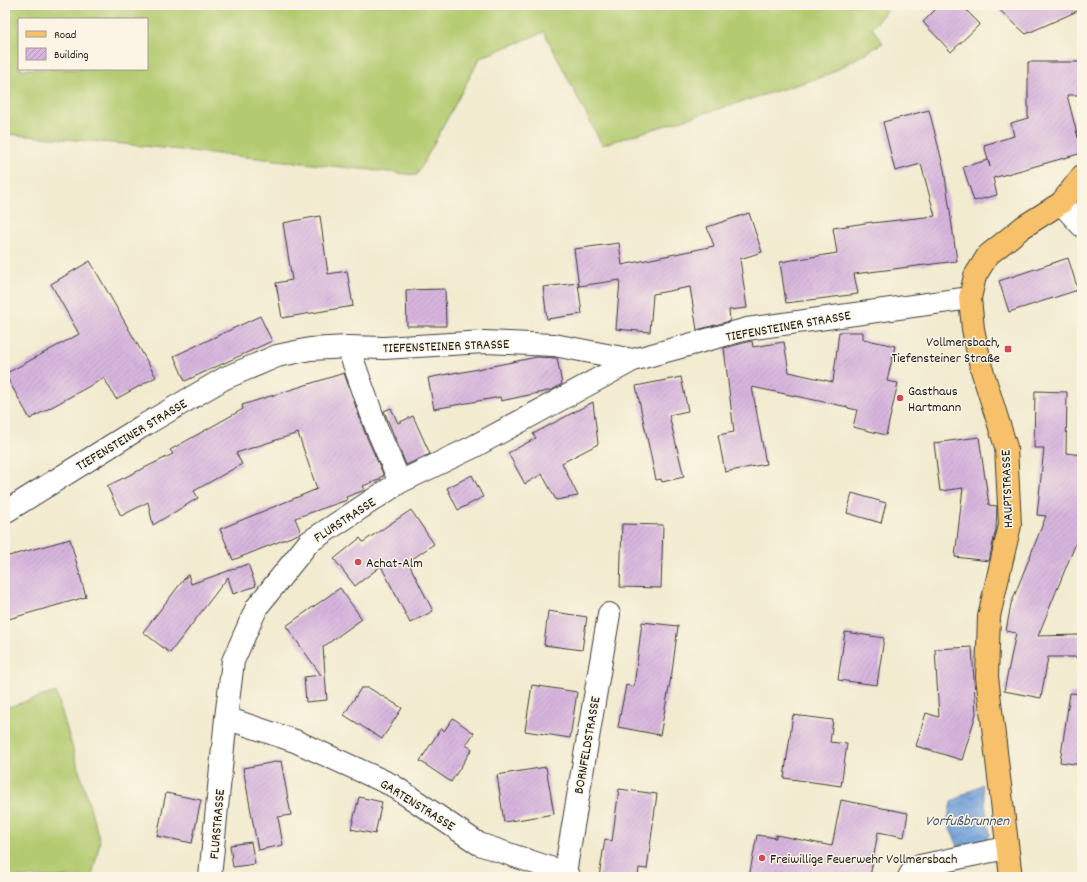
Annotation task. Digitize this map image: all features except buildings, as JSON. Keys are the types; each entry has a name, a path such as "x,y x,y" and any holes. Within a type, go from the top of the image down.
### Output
{"main road":[{"name":"HAUPTSTRASSE","path":"1011,877 1006,848 987,677 990,616 1010,525 1006,447 981,367 973,329 970,298 975,276 988,255 1022,227 1061,203 1082,176"}],"street":[{"path":"1061,203 1082,226"},
{"name":"TIEFENSTEINER STRASSE","path":"5,512 141,427 225,378 277,356 310,349 348,347 384,348 484,342 554,345 633,360 747,329 970,298"},
{"path":"348,347 377,429 400,482"},
{"name":"FLURSTRASSE","path":"210,877 233,661 257,607 310,542 400,482 473,447 633,360"},
{"name":"BORNFELDSTRASSE","path":"567,876 609,614"},
{"name":"GARTENSTRASSE","path":"226,718 295,741 392,785 479,844 567,876"},
{"path":"909,877 915,867 1006,848"}],"green space":[{"path":"5,5 891,5 872,28 883,43 828,75 602,145 544,32 480,58 417,175 124,144 5,134"},
{"path":"56,692 100,841 92,877 5,877 5,708"}],"water":[{"name":"Vorfußbrunnen","path":"982,784 990,835 986,843 960,850 947,823 951,802"}],"place":[{"name":"Vollmersbach, Tiefensteiner Straße","path":"1008,349"},
{"name":"Gasthaus Hartmann","path":"900,398"},
{"name":"Achat-Alm","path":"358,562"},
{"name":"Freiwillige Feuerwehr Vollmersbach","path":"762,858"}]}
